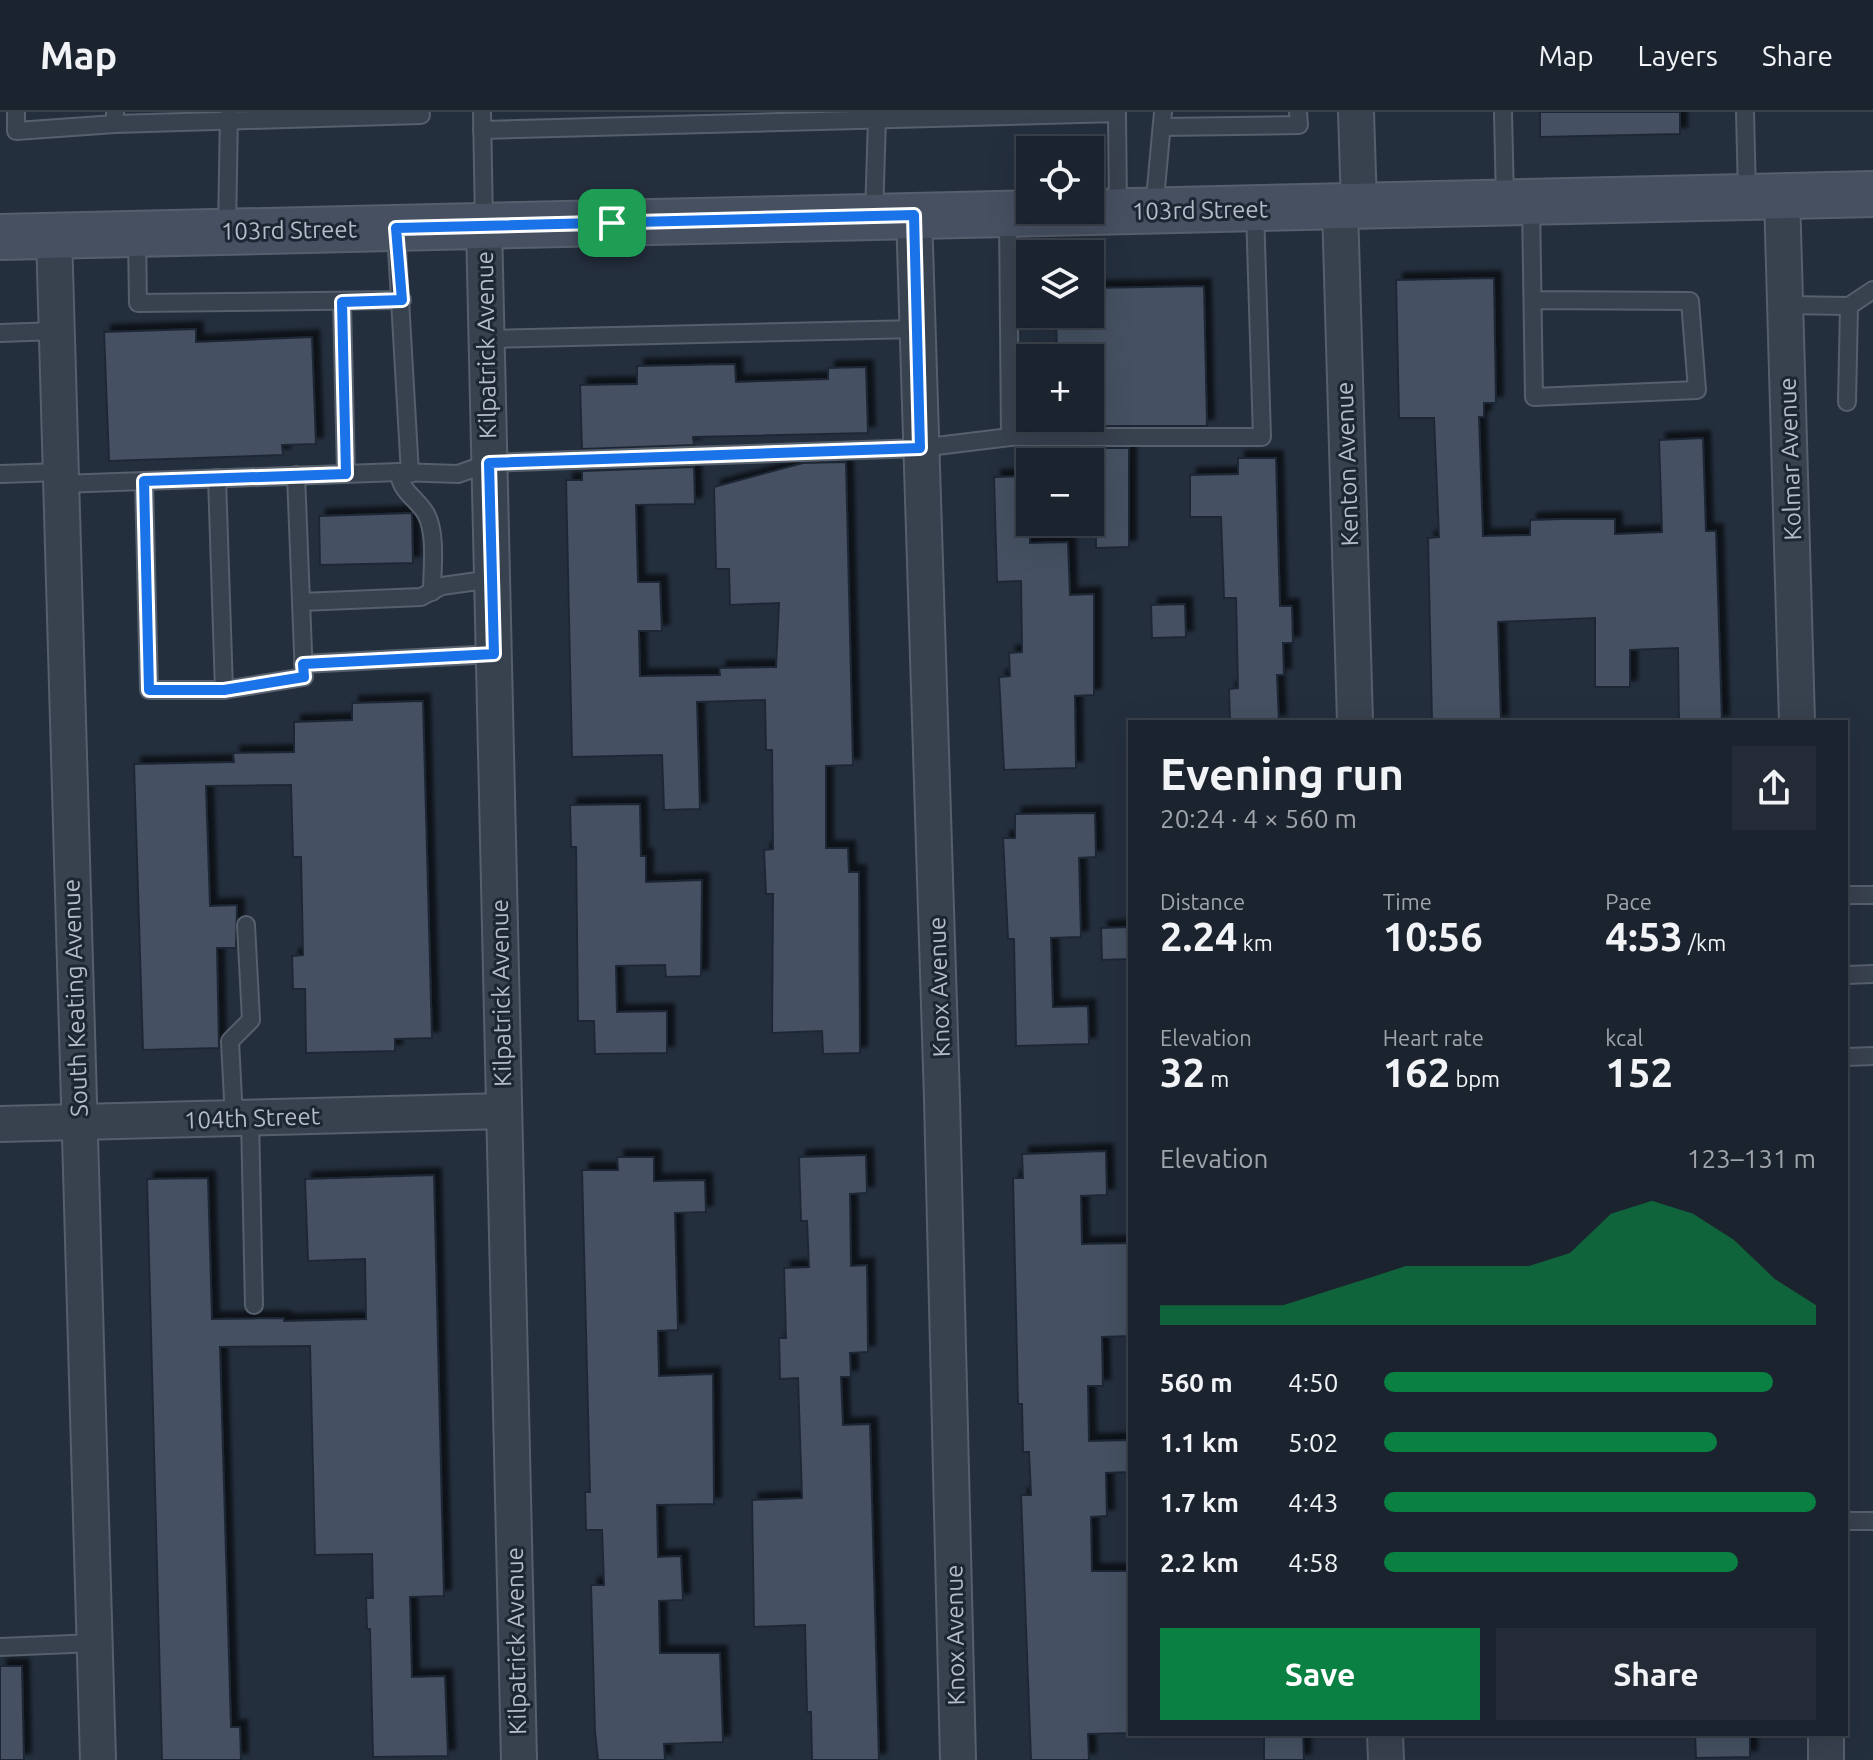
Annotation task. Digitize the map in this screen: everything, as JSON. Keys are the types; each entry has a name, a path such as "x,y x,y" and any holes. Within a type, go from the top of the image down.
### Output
{"main road":[{"name":"103rd Street","path":"0,237 1873,194"}],"street":[{"name":"Kenton Avenue","path":"1355,720 1349,206 1356,112"},
{"name":"Kolmar Avenue","path":"1764,196 1785,305 1797,720"},
{"name":"Knox Avenue","path":"894,216 917,329 942,1099 958,1760"},
{"name":"Kilpatrick Avenue","path":"484,226 519,1760"},
{"name":"South Keating Avenue","path":"54,235 98,1760"},
{"name":"104th Street","path":"0,1124 504,1111"},
{"path":"1385,1736 1386,1760"},
{"path":"1826,1736 1826,1760"}],"lane":[{"path":"16,112 8,131 115,118 421,115 420,112"},
{"path":"482,112 484,226"},
{"path":"1136,211 1163,119 1299,125 1298,112"},
{"path":"1503,112 1533,300 1534,397 1697,390 1690,301 1533,300"},
{"path":"1745,112 1764,196"},
{"path":"482,130 877,118 894,114 1117,113 1136,211"},
{"path":"227,231 229,116"},
{"path":"877,118 894,216"},
{"path":"0,474 144,481 296,475 458,474 489,463 920,448 1010,437 1262,437 1255,209"},
{"path":"1008,213 1010,437"},
{"path":"396,228 402,300 404,473 400,484 426,514 430,526 432,592"},
{"path":"137,233 138,303 402,300"},
{"path":"1785,305 1849,306 1873,290"},
{"path":"342,302 346,474"},
{"path":"1847,402 1849,306"},
{"path":"486,339 917,329"},
{"path":"0,333 57,331"},
{"path":"144,481 149,690 224,690 304,677 296,475"},
{"path":"217,478 224,690"},
{"path":"301,602 421,597 454,583 492,579"},
{"path":"303,664 494,654"},
{"path":"1848,895 1873,895"},
{"path":"246,925 251,1020 230,1041 242,1119 254,1305"},
{"path":"1848,975 1873,974"},
{"path":"1848,1057 1873,1056"},
{"path":"1848,1521 1873,1521"},
{"path":"0,1647 95,1643"}],"building":[{"path":"1540,112 1680,112 1680,134 1540,137"},
{"path":"1494,278 1496,403 1484,403 1484,417 1479,417 1483,536 1530,535 1530,520 1562,519 1615,519 1615,534 1662,532 1659,440 1703,438 1706,531 1716,531 1722,720 1679,720 1678,648 1630,650 1630,687 1595,687 1595,618 1498,622 1501,720 1432,720 1428,538 1439,537 1434,418 1399,418 1396,280"},
{"path":"1204,286 1207,426 1104,426 1104,344 1057,344 1056,328 1104,328 1104,288"},
{"path":"196,329 196,342 312,337 316,444 282,445 283,455 109,461 104,332"},
{"path":"735,364 736,382 828,379 828,368 866,367 868,433 693,437 694,445 582,449 580,385 637,384 637,366"},
{"path":"1104,448 1129,448 1129,547 1096,548 1096,536 1104,536"},
{"path":"1238,458 1276,458 1280,606 1292,606 1293,643 1283,643 1284,675 1277,675 1279,720 1230,720 1229,689 1238,688 1236,598 1224,598 1221,517 1190,517 1190,475 1238,474"},
{"path":"846,462 853,765 826,766 826,848 848,848 849,872 859,872 860,1053 823,1054 822,1031 772,1033 773,894 766,894 764,850 773,849 772,750 766,750 765,700 697,702 700,809 664,810 662,755 572,757 566,480 582,480 582,471 694,467 695,504 636,505 638,582 660,582 662,631 639,631 640,676 720,675 719,668 776,667 779,603 730,605 729,569 716,569 714,487 803,463"},
{"path":"1016,476 1016,536 1030,536 1030,543 1068,542 1070,595 1094,594 1094,695 1075,696 1076,768 1004,770 999,677 1010,676 1009,653 1022,652 1021,581 997,582 994,477"},
{"path":"412,513 413,563 320,565 319,516"},
{"path":"1185,604 1186,637 1152,638 1151,605"},
{"path":"423,701 432,1038 395,1039 395,1051 306,1053 305,989 293,989 292,956 303,955 301,857 293,857 291,785 206,786 210,906 237,905 236,948 217,948 219,1048 143,1050 134,764 234,762 233,753 294,752 294,722 352,720 352,703"},
{"path":"640,804 641,856 646,856 646,882 702,880 701,976 666,977 665,965 616,966 617,1012 667,1011 667,1053 595,1054 594,1021 578,1021 576,847 571,847 570,805"},
{"path":"1095,813 1096,857 1079,858 1081,937 1051,938 1053,1007 1088,1006 1089,1044 1016,1046 1014,939 1008,939 1003,838 1015,838 1015,814"},
{"path":"1128,927 1128,959 1102,960 1101,928"},
{"path":"1106,1151 1107,1195 1081,1196 1082,1244 1128,1243 1128,1336 1102,1337 1103,1386 1088,1386 1089,1441 1128,1440 1128,1472 1106,1473 1107,1516 1091,1517 1092,1571 1128,1571 1128,1733 1088,1734 1089,1760 1031,1760 1021,1495 1031,1495 1029,1452 1023,1452 1022,1404 1018,1404 1013,1178 1023,1178 1022,1154"},
{"path":"866,1155 867,1193 850,1194 851,1266 867,1265 868,1352 850,1353 851,1377 841,1377 843,1425 870,1424 879,1760 812,1760 811,1712 807,1712 805,1625 754,1627 752,1500 802,1498 798,1378 780,1379 779,1338 786,1338 784,1268 809,1267 807,1221 801,1221 799,1157"},
{"path":"617,1157 654,1157 654,1181 705,1180 706,1212 675,1213 678,1330 658,1331 659,1376 713,1374 714,1504 657,1505 658,1557 681,1556 683,1600 659,1601 660,1653 720,1653 723,1742 664,1744 665,1760 598,1760 595,1732 591,1585 604,1585 602,1530 586,1530 585,1492 590,1492 582,1170 618,1170"},
{"path":"434,1175 444,1596 410,1597 412,1677 445,1676 448,1756 373,1757 370,1629 367,1629 366,1598 373,1598 372,1554 315,1555 310,1346 220,1347 231,1727 240,1727 241,1760 162,1760 147,1179 208,1178 212,1319 284,1318 284,1321 366,1319 365,1259 308,1261 305,1179"},
{"path":"0,1666 22,1666 24,1760 0,1760"},
{"path":"1264,1736 1303,1736 1304,1760 1264,1760"},
{"path":"1695,1736 1750,1736 1750,1757 1696,1758"}],"route":[{"path":"914,215 920,448 489,463 494,654 303,664 304,677 224,690 149,690 144,481 346,474 342,302 402,300 396,228 612,223 914,215"}]}
